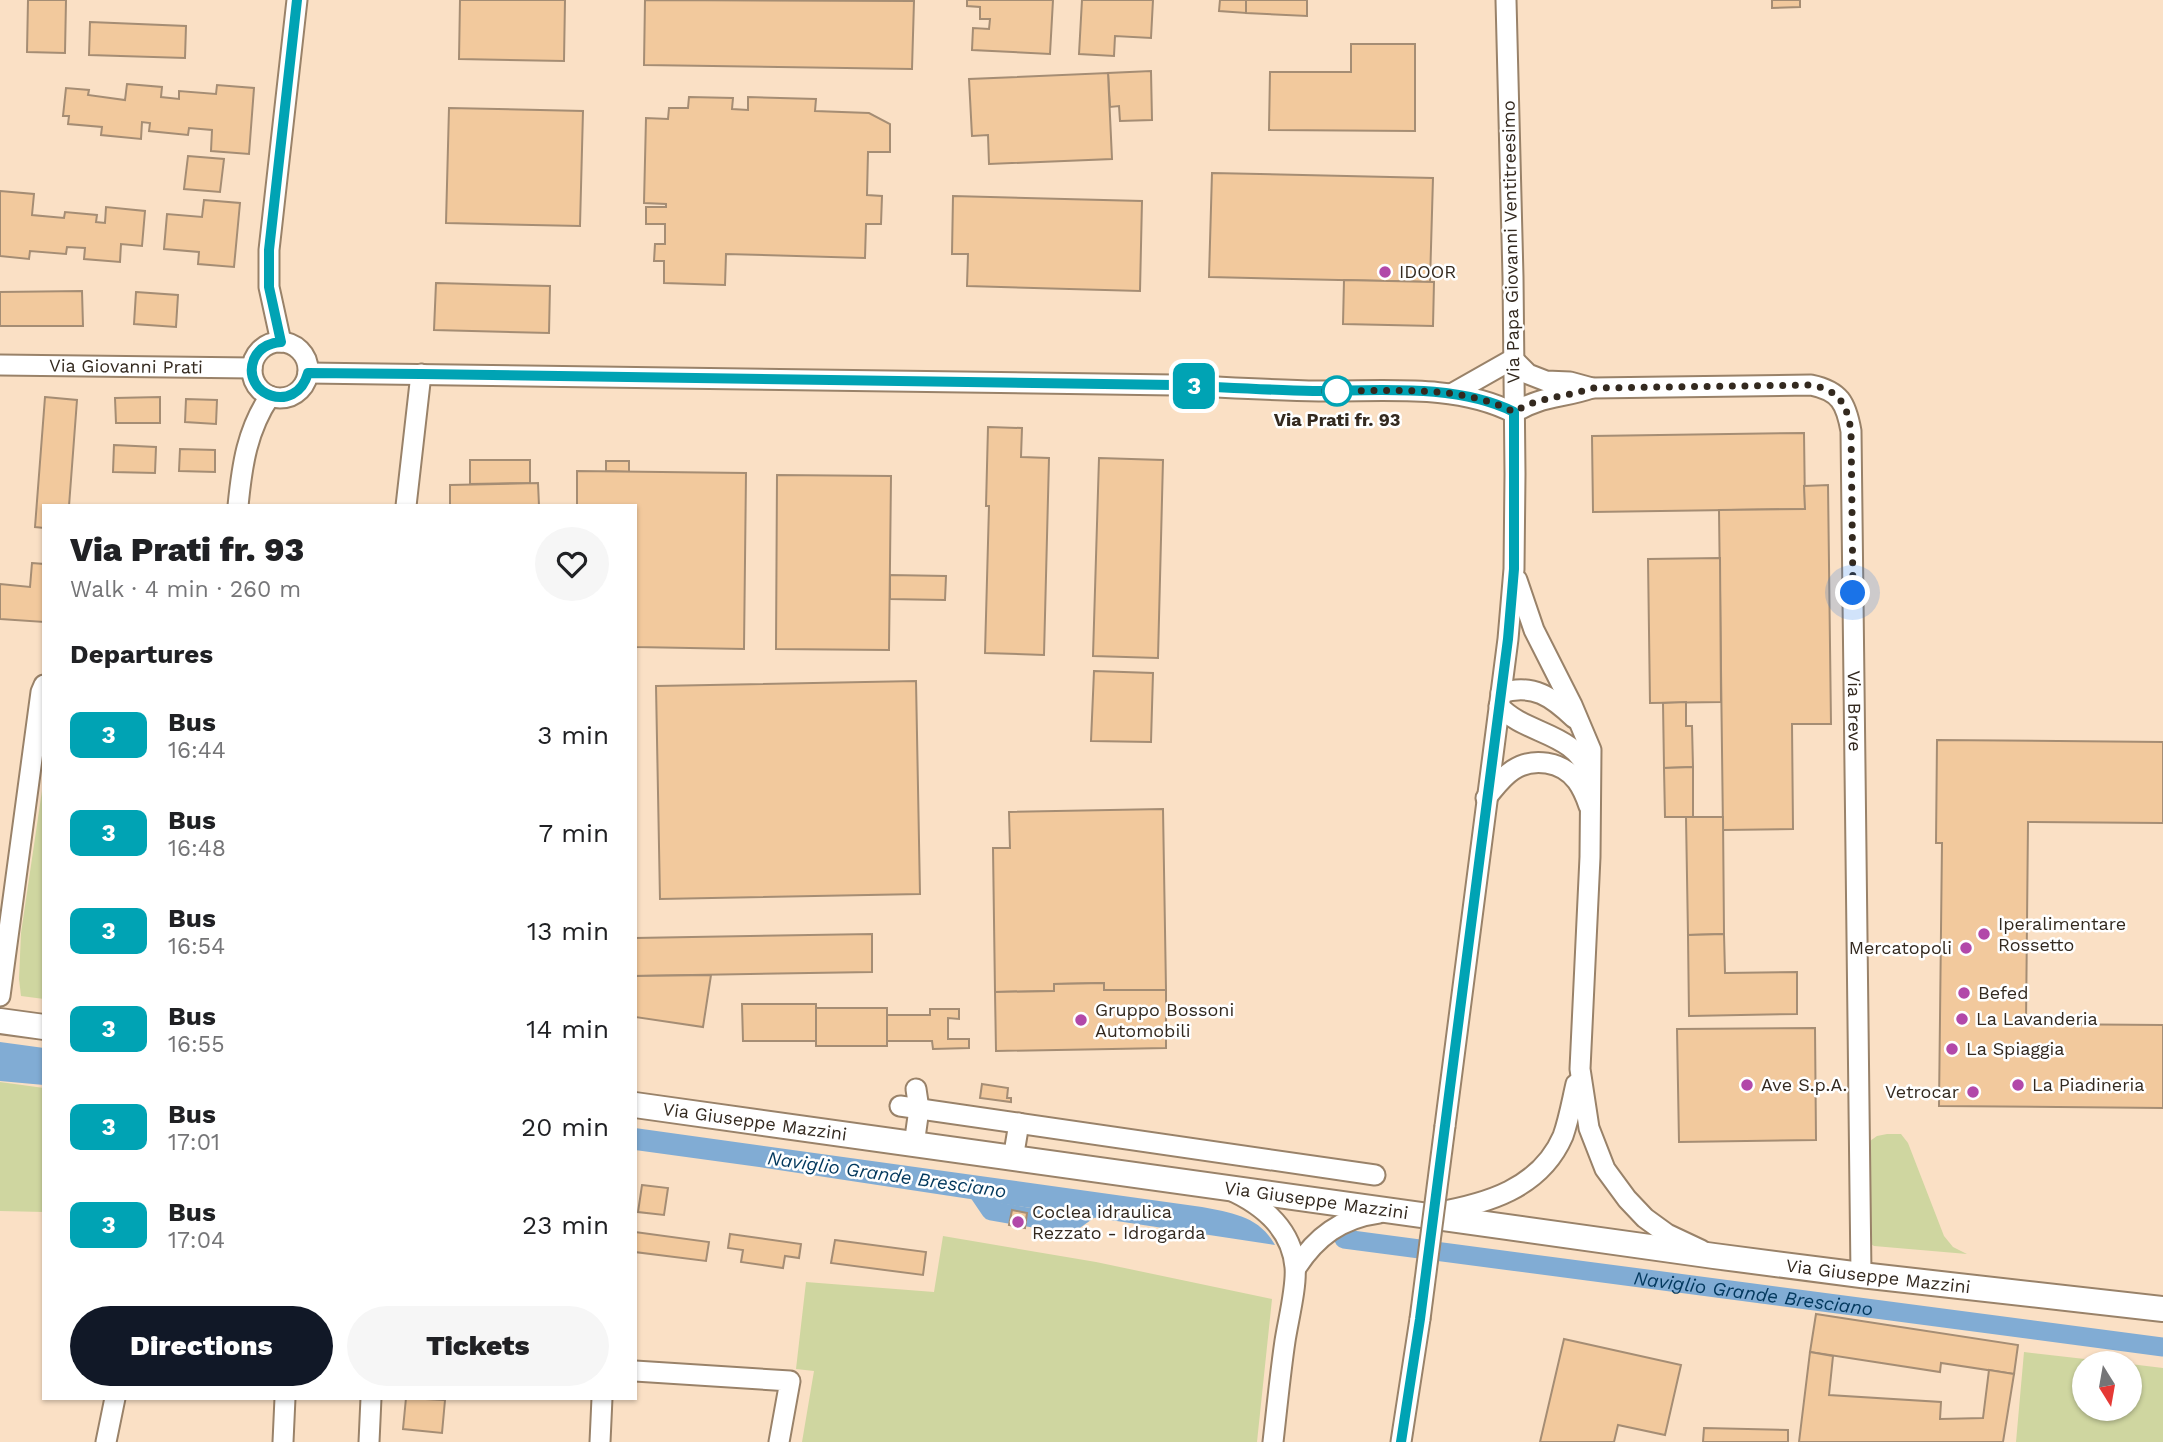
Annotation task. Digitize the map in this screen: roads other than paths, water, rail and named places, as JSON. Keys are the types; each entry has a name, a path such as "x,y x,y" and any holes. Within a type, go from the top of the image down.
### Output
{"main road":[{"path":"0,1021 42,1027"},
{"name":"Via Giuseppe Mazzini","path":"637,1105 1714,1256 2163,1309"}],"street":[{"path":"281,342 269,287 269,250 297,0"},
{"name":"Via Papa Giovanni Ventitreesimo","path":"1401,1442 1445,1126 1514,569 1513,277 1506,0"},
{"path":"281,342 288,343 301,352 308,373 294,394 286,397 270,396 257,385 252,368 261,349 281,342"},
{"path":"1452,393 1513,359 1528,374 1546,381 1570,382 1592,388"},
{"name":"Via Giovanni Prati","path":"0,365 252,368"},
{"path":"308,373 1174,385 1452,393 1494,402 1514,412 1529,403 1572,395 1592,388"},
{"path":"406,504 421,374"},
{"name":"Via Breve","path":"1592,388 1811,385 1829,389 1840,399 1848,414 1851,430 1861,1275"},
{"path":"238,504 245,451 256,420 270,396"},
{"path":"1418,1216 1489,1200 1508,1193 1538,1172 1561,1139 1580,1069 1592,812 1591,750 1534,630 1514,569"},
{"path":"1580,724 1551,697 1541,693 1521,689 1500,699 1517,722 1560,739 1571,747 1588,769 1592,783"},
{"path":"0,996 42,690"},
{"path":"1486,799 1511,771 1522,765 1546,763 1558,766 1577,780 1592,812"},
{"path":"1580,1069 1589,1128 1611,1178 1627,1199 1656,1226 1714,1256"},
{"path":"915,1145 911,1101 1019,1123 1375,1175"},
{"path":"1013,1159 1019,1123"},
{"path":"1230,1189 1268,1212 1282,1228 1291,1247 1296,1268 1273,1442"},
{"path":"1296,1268 1308,1249 1324,1234 1343,1222 1388,1211"},
{"path":"637,1371 790,1381 779,1442"},
{"path":"106,1442 115,1400"},
{"path":"283,1442 285,1400"},
{"path":"369,1442 371,1400"},
{"path":"600,1442 602,1400"}],"water":[{"path":"0,1042 42,1048 42,1085 0,1081"},
{"path":"637,1128 1202,1207 1244,1217 1261,1228 1275,1245 637,1150"}],"waterway":[{"path":"974,1186 991,1211 1069,1224 1097,1204"},
{"name":"Naviglio Grande Bresciano","path":"1344,1239 2163,1347"}],"place":[{"name":"IDOOR","path":"1385,272"},
{"name":"Via Prati fr. 93","path":"1337,391"},
{"name":"Iperalimentare Rossetto","path":"1984,934"},
{"name":"Mercatopoli","path":"1966,948"},
{"name":"Befed","path":"1964,993"},
{"name":"La Lavanderia","path":"1962,1019"},
{"name":"Gruppo Bossoni Automobili","path":"1081,1020"},
{"name":"La Spiaggia","path":"1952,1049"},
{"name":"Ave S.p.A.","path":"1747,1085"},
{"name":"La Piadineria","path":"2018,1085"},
{"name":"Vetrocar","path":"1973,1092"},
{"name":"Coclea idraulica Rezzato - Idrogarda","path":"1018,1222"}]}
